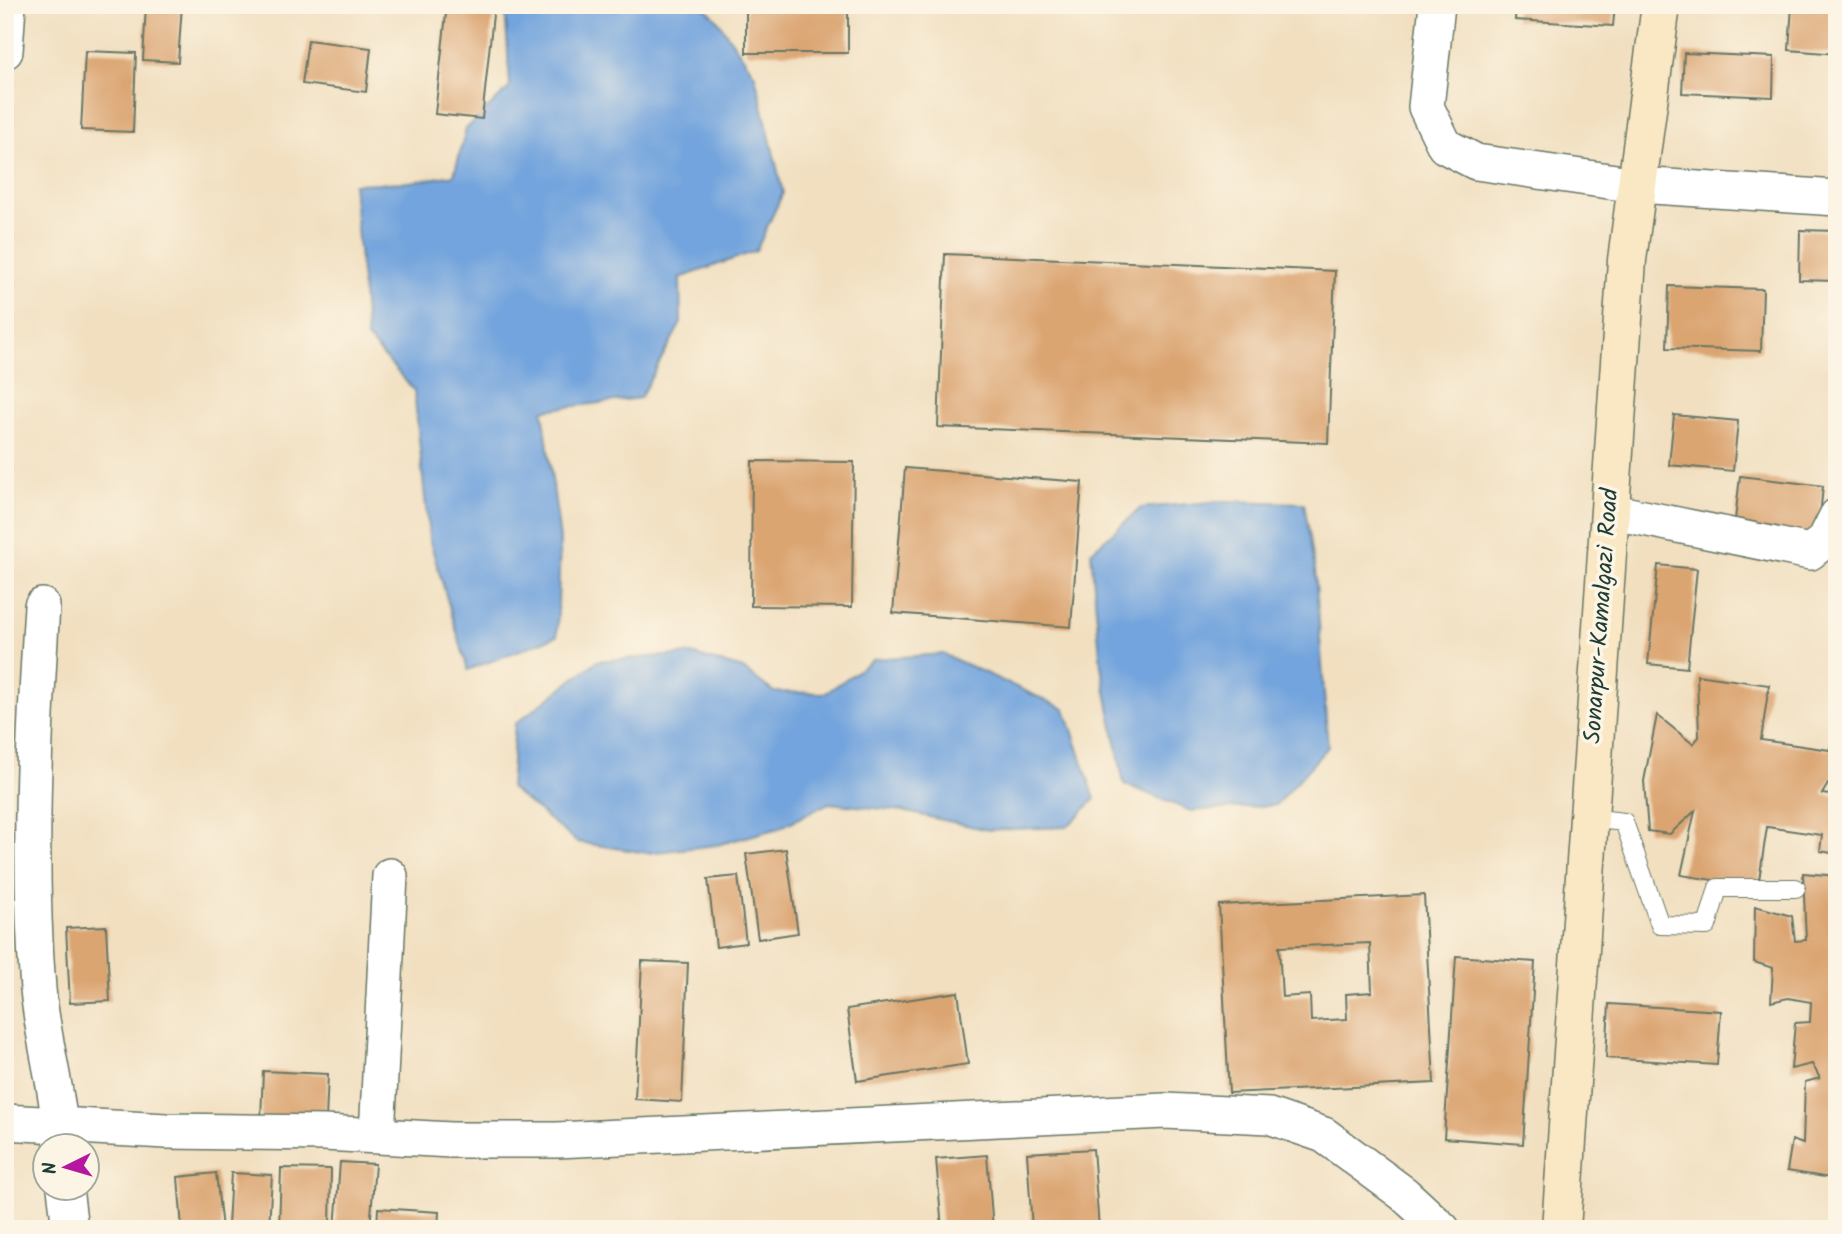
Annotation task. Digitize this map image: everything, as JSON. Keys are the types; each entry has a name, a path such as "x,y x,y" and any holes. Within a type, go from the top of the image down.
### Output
{"main road":[{"name":"Sonarpur-Kamalgazi Road","path":"1561,1229 1627,260 1661,5"}],"street":[{"path":"5,51 8,5"},
{"path":"1437,5 1426,107 1445,146 1476,162 1637,185 1837,198"},
{"path":"1609,511 1823,552 1825,540 1837,516"},
{"path":"42,606 32,775 34,905 44,1042 60,1132"},
{"path":"377,1136 390,876"},
{"path":"102,1136 377,1136 452,1140 557,1140 1165,1111 1269,1116 1324,1135 1404,1194 1442,1229"},
{"path":"5,1122 45,1132"},
{"path":"67,1202 70,1229"}],"lane":[{"path":"1589,818 1624,822 1660,925 1707,926 1718,888 1796,888"}],"water":[{"path":"505,5 702,5 716,18 755,75 783,193 756,251 680,278 681,323 640,398 543,410 560,539 557,636 468,670 429,538 414,390 367,338 353,184 409,182 454,175 466,129 510,87"},
{"path":"1224,501 1304,503 1315,569 1328,747 1276,805 1191,811 1124,784 1101,666 1091,552 1141,508"},
{"path":"691,654 743,669 774,692 826,693 874,659 943,654 1065,709 1095,799 1067,827 988,830 902,811 829,803 779,828 717,845 647,853 577,842 510,788 515,724 597,661"}],"building":[{"path":"146,5 182,5 178,62 143,60"},
{"path":"447,5 494,5 482,119 435,114"},
{"path":"746,5 848,5 848,53 746,53"},
{"path":"1516,5 1615,5 1613,26 1515,20"},
{"path":"1792,5 1837,5 1837,54 1789,50"},
{"path":"308,40 371,48 366,92 302,84"},
{"path":"85,51 136,53 133,132 81,130"},
{"path":"1684,53 1774,57 1773,97 1682,93"},
{"path":"1800,230 1837,231 1837,281 1799,280"},
{"path":"945,254 1335,271 1328,443 938,427"},
{"path":"1669,286 1763,289 1761,351 1667,348"},
{"path":"1674,415 1738,421 1733,471 1669,465"},
{"path":"752,461 854,462 852,607 751,606"},
{"path":"905,468 1082,482 1071,627 893,613"},
{"path":"1740,476 1823,486 1818,538 1734,529"},
{"path":"1658,565 1697,569 1687,668 1648,664"},
{"path":"1697,675 1769,685 1761,740 1830,750 1834,723 1837,724 1837,769 1822,794 1837,796 1837,854 1820,851 1822,835 1767,827 1758,887 1681,875 1695,811 1670,834 1648,831 1644,781 1657,715 1693,744 1699,737"},
{"path":"786,849 798,933 758,939 746,854"},
{"path":"1803,873 1837,876 1837,1179 1787,1171 1792,1140 1803,1144 1805,1082 1820,1078 1812,1064 1791,1069 1795,1023 1810,1022 1811,1002 1788,998 1771,1002 1773,968 1754,962 1755,906 1792,916 1795,941 1806,940"},
{"path":"738,876 746,943 716,947 708,879"},
{"path":"1424,895 1434,1083 1229,1093 1219,905","holes":["1370,943 1372,992 1346,994 1347,1019 1311,1021 1310,995 1282,997 1279,947"]},
{"path":"106,926 110,1001 70,1003 66,928"},
{"path":"1456,956 1535,962 1523,1144 1444,1138"},
{"path":"642,961 688,963 682,1102 635,1099"},
{"path":"958,992 968,1064 857,1081 847,1009"},
{"path":"1609,1004 1721,1011 1717,1065 1606,1058"},
{"path":"263,1071 328,1074 326,1120 261,1118"},
{"path":"1093,1149 1099,1229 1032,1229 1027,1153"},
{"path":"987,1155 993,1229 942,1229 936,1159"},
{"path":"340,1162 375,1164 370,1229 335,1229"},
{"path":"281,1168 331,1169 330,1229 279,1229"},
{"path":"216,1173 222,1229 182,1229 178,1177"},
{"path":"231,1173 272,1175 269,1228 228,1226"},
{"path":"378,1208 439,1212 438,1229 377,1229"}]}
